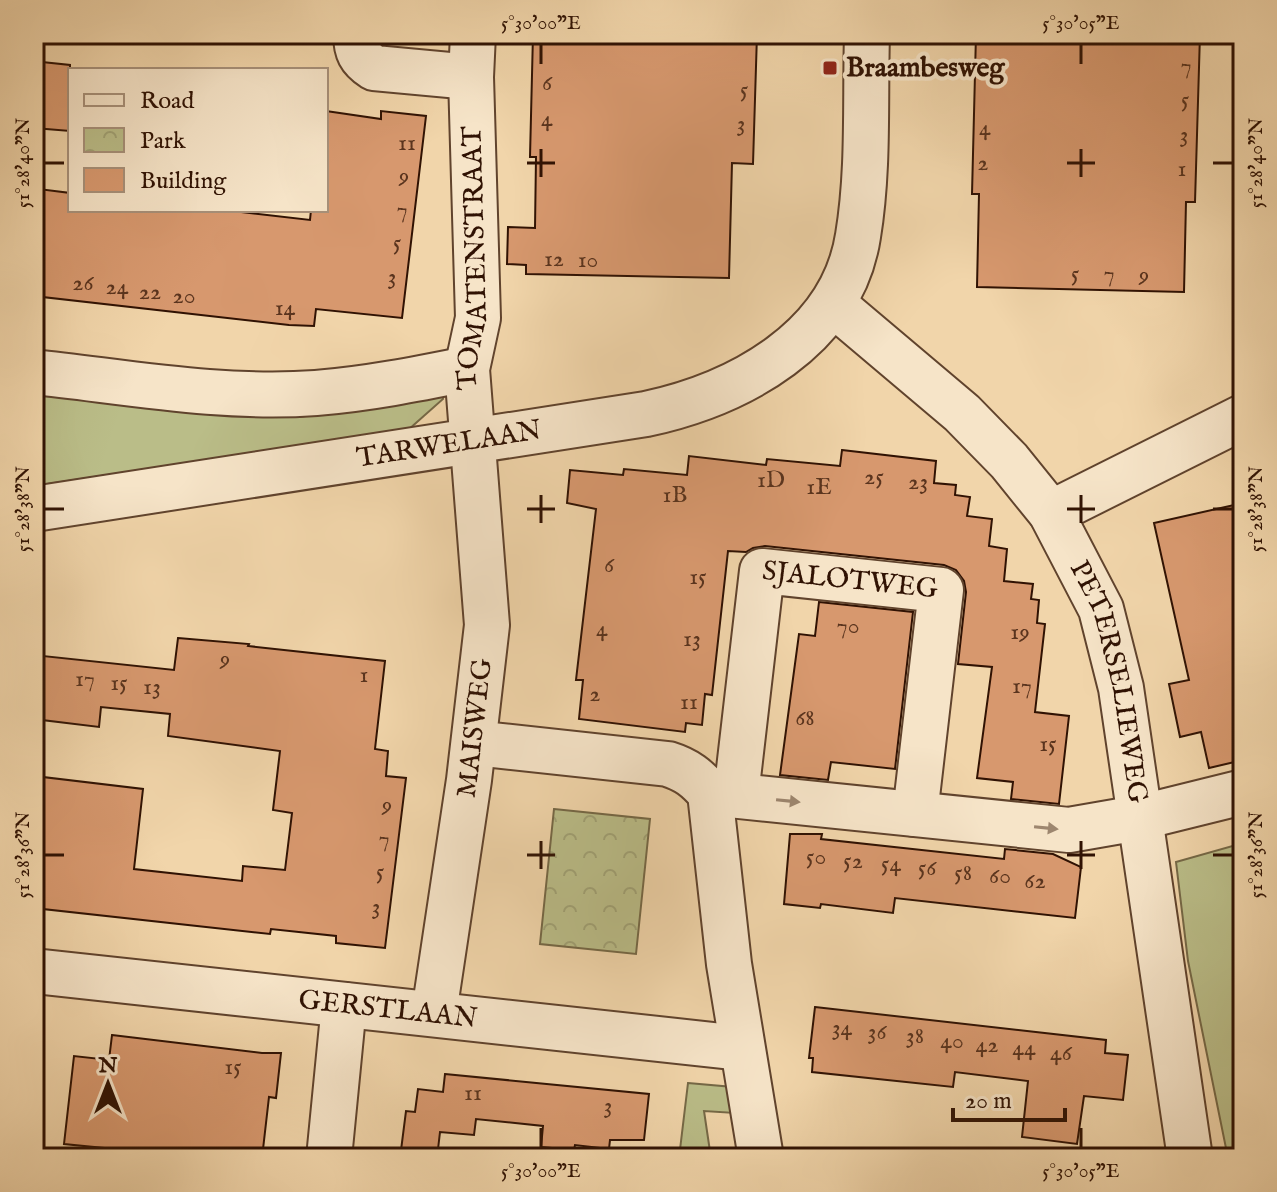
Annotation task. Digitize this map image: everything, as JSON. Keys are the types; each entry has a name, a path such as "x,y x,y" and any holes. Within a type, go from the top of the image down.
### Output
{"street":[{"path":"356,34 356,48 363,60 374,68 471,77"},
{"name":"TOMATENSTRAAT","path":"473,34 471,77 478,318 467,369 473,441"},
{"name":"TARWELAAN","path":"34,509 646,414 716,393 745,379 791,350 833,304 848,272 858,237 863,180 867,34"},
{"name":"PETERSELIEWEG","path":"833,304 962,413 1009,461 1051,513 1101,609 1121,688 1190,1158"},
{"path":"34,372 255,394 371,388 467,369"},
{"path":"1051,513 1243,417"},
{"name":"MAISWEG","path":"434,1013 474,743 487,625 473,441"},
{"name":"SJALOTWEG","path":"761,1158 741,1048 723,794 762,571 941,590 915,814"},
{"path":"474,743 668,764 723,794 1069,830 1138,818 1243,792"},
{"name":"GERSTLAAN","path":"34,971 741,1048"},
{"path":"329,1158 344,1005"}],"green space":[{"path":"441,389 443,399 408,430 34,486 34,395 298,417 393,405"},
{"path":"554,809 650,819 636,954 540,944"},
{"path":"1243,843 1243,1158 1228,1158 1188,961 1176,862"},
{"path":"688,1083 733,1087 735,1113 704,1111 711,1158 679,1158"}],"building":[{"path":"533,34 757,34 753,164 732,163 729,278 526,274 526,265 507,264 508,227 535,228 536,157 530,157"},
{"path":"976,34 1020,34 1020,39 1092,41 1092,34 1200,34 1195,202 1186,202 1184,292 977,287 979,194 972,194"},
{"path":"42,62 70,65 68,131 34,128 34,78 41,79"},
{"path":"328,111 381,119 381,111 426,116 402,318 316,309 314,326 289,325 34,296 34,227 39,189 68,193 68,212 241,212 310,220 311,212 328,212"},
{"path":"842,450 936,461 934,483 956,485 955,495 970,497 967,516 992,519 989,546 1007,549 1004,581 1033,584 1031,599 1039,600 1037,623 1045,624 1035,712 1069,716 1059,804 1011,799 1013,782 977,778 992,667 958,664 966,592 964,581 956,570 944,565 765,546 746,552 728,551 712,695 705,694 702,725 686,723 685,732 579,719 583,680 576,680 596,509 567,503 570,470 623,475 624,469 687,475 689,456 766,465 767,459 840,466"},
{"path":"1243,503 1243,760 1209,768 1201,732 1180,737 1169,684 1189,680 1154,523"},
{"path":"819,602 913,612 895,769 831,762 828,780 780,775 799,634 815,636"},
{"path":"178,638 385,661 375,749 388,751 386,776 406,778 385,948 336,943 336,936 271,929 270,934 34,908 34,776 143,789 134,869 242,881 243,866 285,870 292,813 273,810 280,751 168,736 170,714 101,707 99,727 34,719 34,655 174,670"},
{"path":"790,834 822,834 821,839 1004,859 1005,849 1053,854 1081,867 1075,918 895,898 893,913 821,904 820,908 784,904"},
{"path":"815,1007 1106,1040 1105,1053 1128,1055 1123,1100 1084,1096 1077,1144 1022,1137 1028,1081 955,1072 953,1087 812,1072 813,1058 809,1058"},
{"path":"112,1035 281,1053 276,1098 269,1097 262,1158 206,1158 64,1144 74,1056 109,1060"},
{"path":"445,1074 649,1094 644,1140 610,1140 609,1149 575,1145 574,1150 541,1147 543,1126 476,1119 474,1135 440,1132 437,1158 400,1158 406,1111 415,1112 418,1089 443,1092"}],"place":[{"name":"Braambesweg","path":"830,68"}]}
